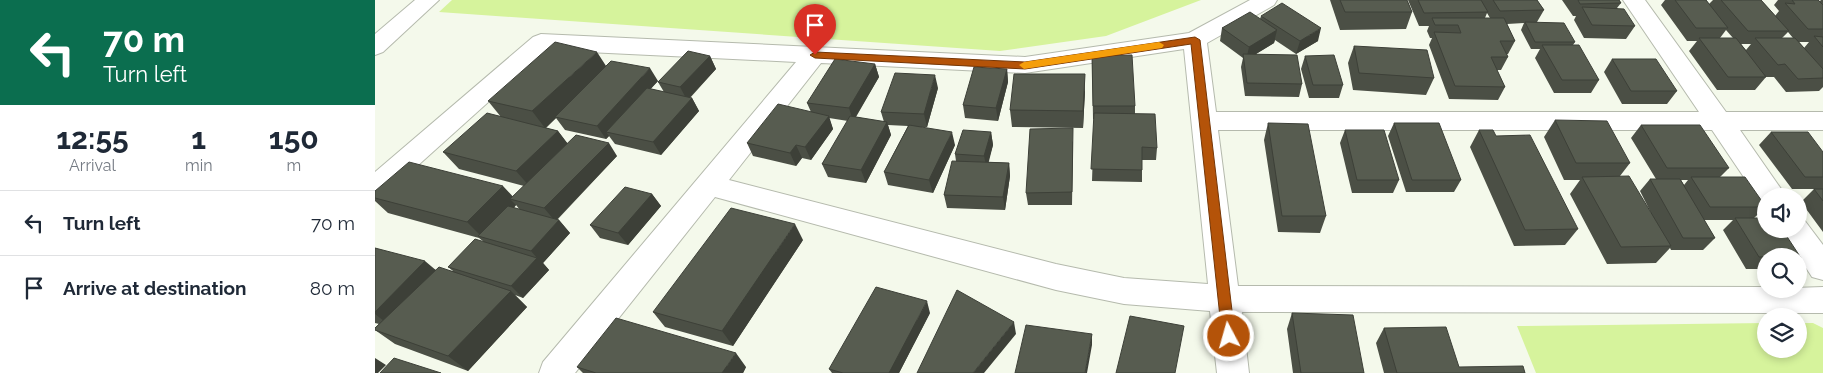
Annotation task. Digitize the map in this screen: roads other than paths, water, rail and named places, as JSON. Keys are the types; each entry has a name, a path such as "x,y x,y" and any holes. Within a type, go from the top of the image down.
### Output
{"street":[{"path":"375,47 428,0"},
{"path":"375,188 541,42 1025,65 1195,40 1266,0"},
{"path":"1634,0 1766,188"},
{"path":"1195,40 1233,373"},
{"path":"555,373 815,55"},
{"path":"1204,120 1823,121"},
{"path":"709,185 1056,277 1124,291 1225,300 1823,300"},
{"path":"1801,238 1823,268"}]}
